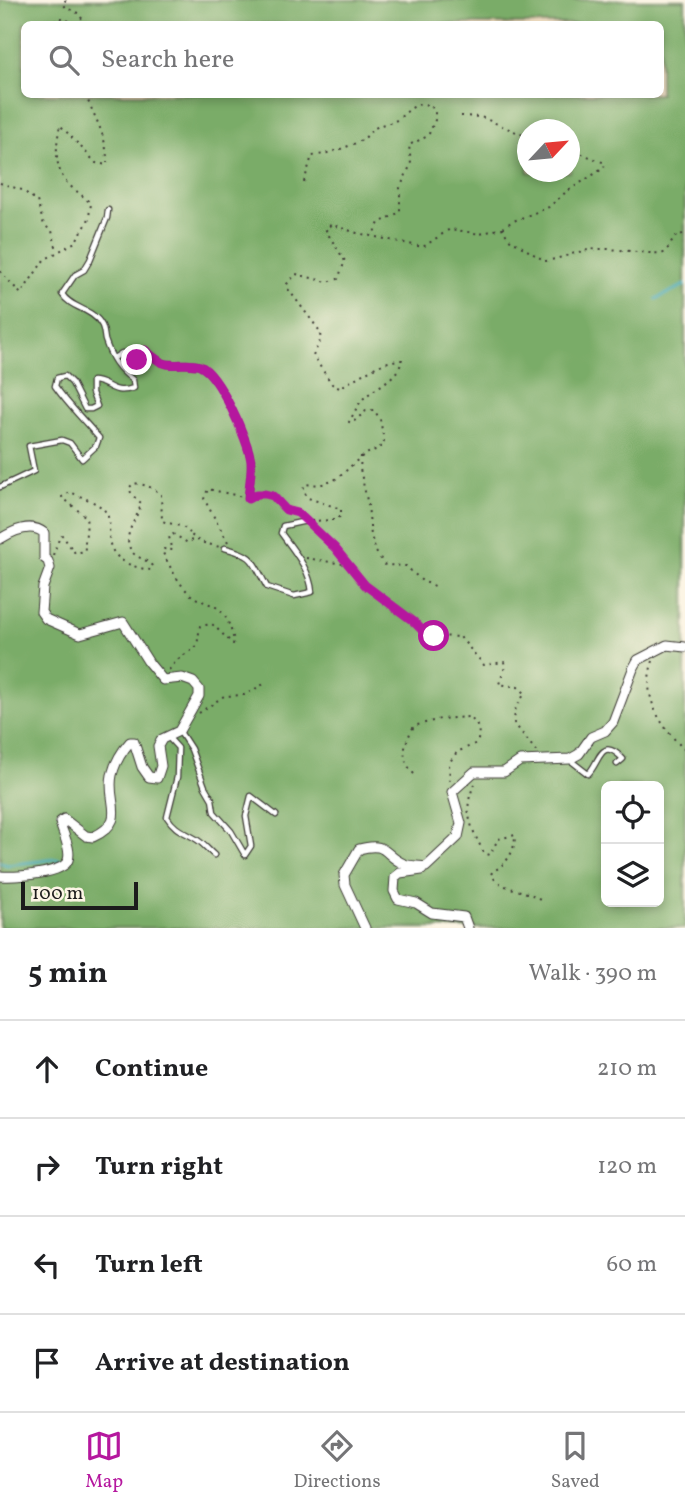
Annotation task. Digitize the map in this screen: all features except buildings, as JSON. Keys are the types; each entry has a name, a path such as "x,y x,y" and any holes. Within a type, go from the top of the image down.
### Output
{"street":[{"path":"0,538 27,528 44,533 44,558 50,568 43,587 41,612 46,619 80,634 123,622 163,680 182,678 193,682 199,689 199,696 181,727 162,739 158,746 161,766 157,778 149,777 142,767 134,742 130,742 123,750 112,776 115,813 113,821 106,829 93,837 86,836 64,819 60,822 69,858 62,869 15,877 0,876"},
{"path":"468,928 464,917 432,913 416,903 398,899 396,895 395,877 400,873 426,867 458,838 461,823 452,792 474,772 504,772 520,761 570,759 579,754 591,737 614,722 638,660 667,645 685,647"},
{"path":"365,928 345,886 344,875 359,849 372,845 384,847 404,864 426,867"}],"lane":[{"path":"0,487 34,471 29,446 62,440 70,443 82,459 96,446 99,438 79,413 69,406 55,386 57,378 65,376 72,383 85,409 97,406 92,393 92,381 98,380 117,390 134,388 133,380 118,369 101,323 61,294 75,275 85,270 108,211"},
{"path":"114,358 122,353 137,360 140,352 145,350 167,364 183,363 202,367 214,380 246,440 251,460 248,499"},
{"path":"225,548 249,556 255,562 267,587 294,596 312,593 311,581 281,533 283,526 306,521"},
{"path":"181,727 212,799 214,812 231,831 245,855 251,846 246,816 251,796 276,815"},
{"path":"168,737 178,748 177,777 167,817 172,826 199,841 214,855"},
{"path":"570,759 588,774 602,752 615,751 623,759 617,764"}],"path":[{"path":"65,0 63,4 66,8 78,13 84,21"},
{"path":"0,271 21,294 44,260 75,242 88,222 91,204 68,184 55,152 60,125 96,163 107,165 108,150 87,98"},
{"path":"304,182 312,156 326,154 363,140 374,128 396,121 411,106 431,106 435,110 435,120 428,136 409,145 411,164 400,188 400,212 379,223 373,235"},
{"path":"461,116 481,117 517,133"},
{"path":"306,521 334,520 341,516 341,509 308,498 303,490 304,484 332,483 361,454 380,449 384,441 380,419 374,410 366,411 352,423 349,422 363,399 385,383 402,365 402,360 394,360 339,388 332,384 313,356 321,339 319,330 287,284 296,274 327,282 338,279 345,261 326,231 327,226 333,225 423,247 450,229 480,233 502,229 511,222 549,207 566,192 604,168 605,163 599,159 580,153"},
{"path":"0,183 22,190 37,201 44,225 52,232 57,251"},
{"path":"502,229 509,239 545,261 589,250 666,253 675,237 685,233"},
{"path":"361,454 360,469 376,552 385,565 406,566 422,581 435,586"},
{"path":"48,561 53,557 58,539 62,536 75,553 85,551 84,540 88,526 86,517 62,497 66,492 99,506 106,512 110,520 110,545 126,564 151,570 149,561 134,553 129,542 129,530 140,512 141,503 129,488 134,483 147,485 161,495 162,521 183,527 200,542 225,548 229,544 204,499 208,489 248,499 257,494 273,496 286,510 298,513 335,548 365,585 425,633 460,637 484,665 504,662 499,684 518,687 525,693 516,710 514,723 544,759"},
{"path":"163,680 177,660 197,646 200,626 212,624 233,644 234,641 226,617 217,608 194,597 185,589 162,551 173,550 169,537 173,534 188,543 191,541 191,535"},
{"path":"298,557 350,565"},
{"path":"657,650 648,674 651,698 668,734 685,750"},
{"path":"181,727 224,696 244,695 264,684"},
{"path":"414,774 406,766 404,752 414,726 440,719 468,717 477,723 480,736 477,743 457,752 449,763 452,792"},
{"path":"482,771 467,798 476,838 484,853 490,855 498,839 515,835 506,864 492,872 491,876 504,887 527,892 540,899"}],"green space":[{"path":"0,0 685,0 685,928 0,928"}],"waterway":[{"path":"656,299 685,285"},
{"path":"0,862 7,865 56,859 63,861"}],"route":[{"path":"137,360 140,352 145,350 167,364 183,363 202,367 214,380 246,440 251,460 248,499 257,494 273,496 286,510 298,513 335,548 365,585 425,633 434,636"}]}
